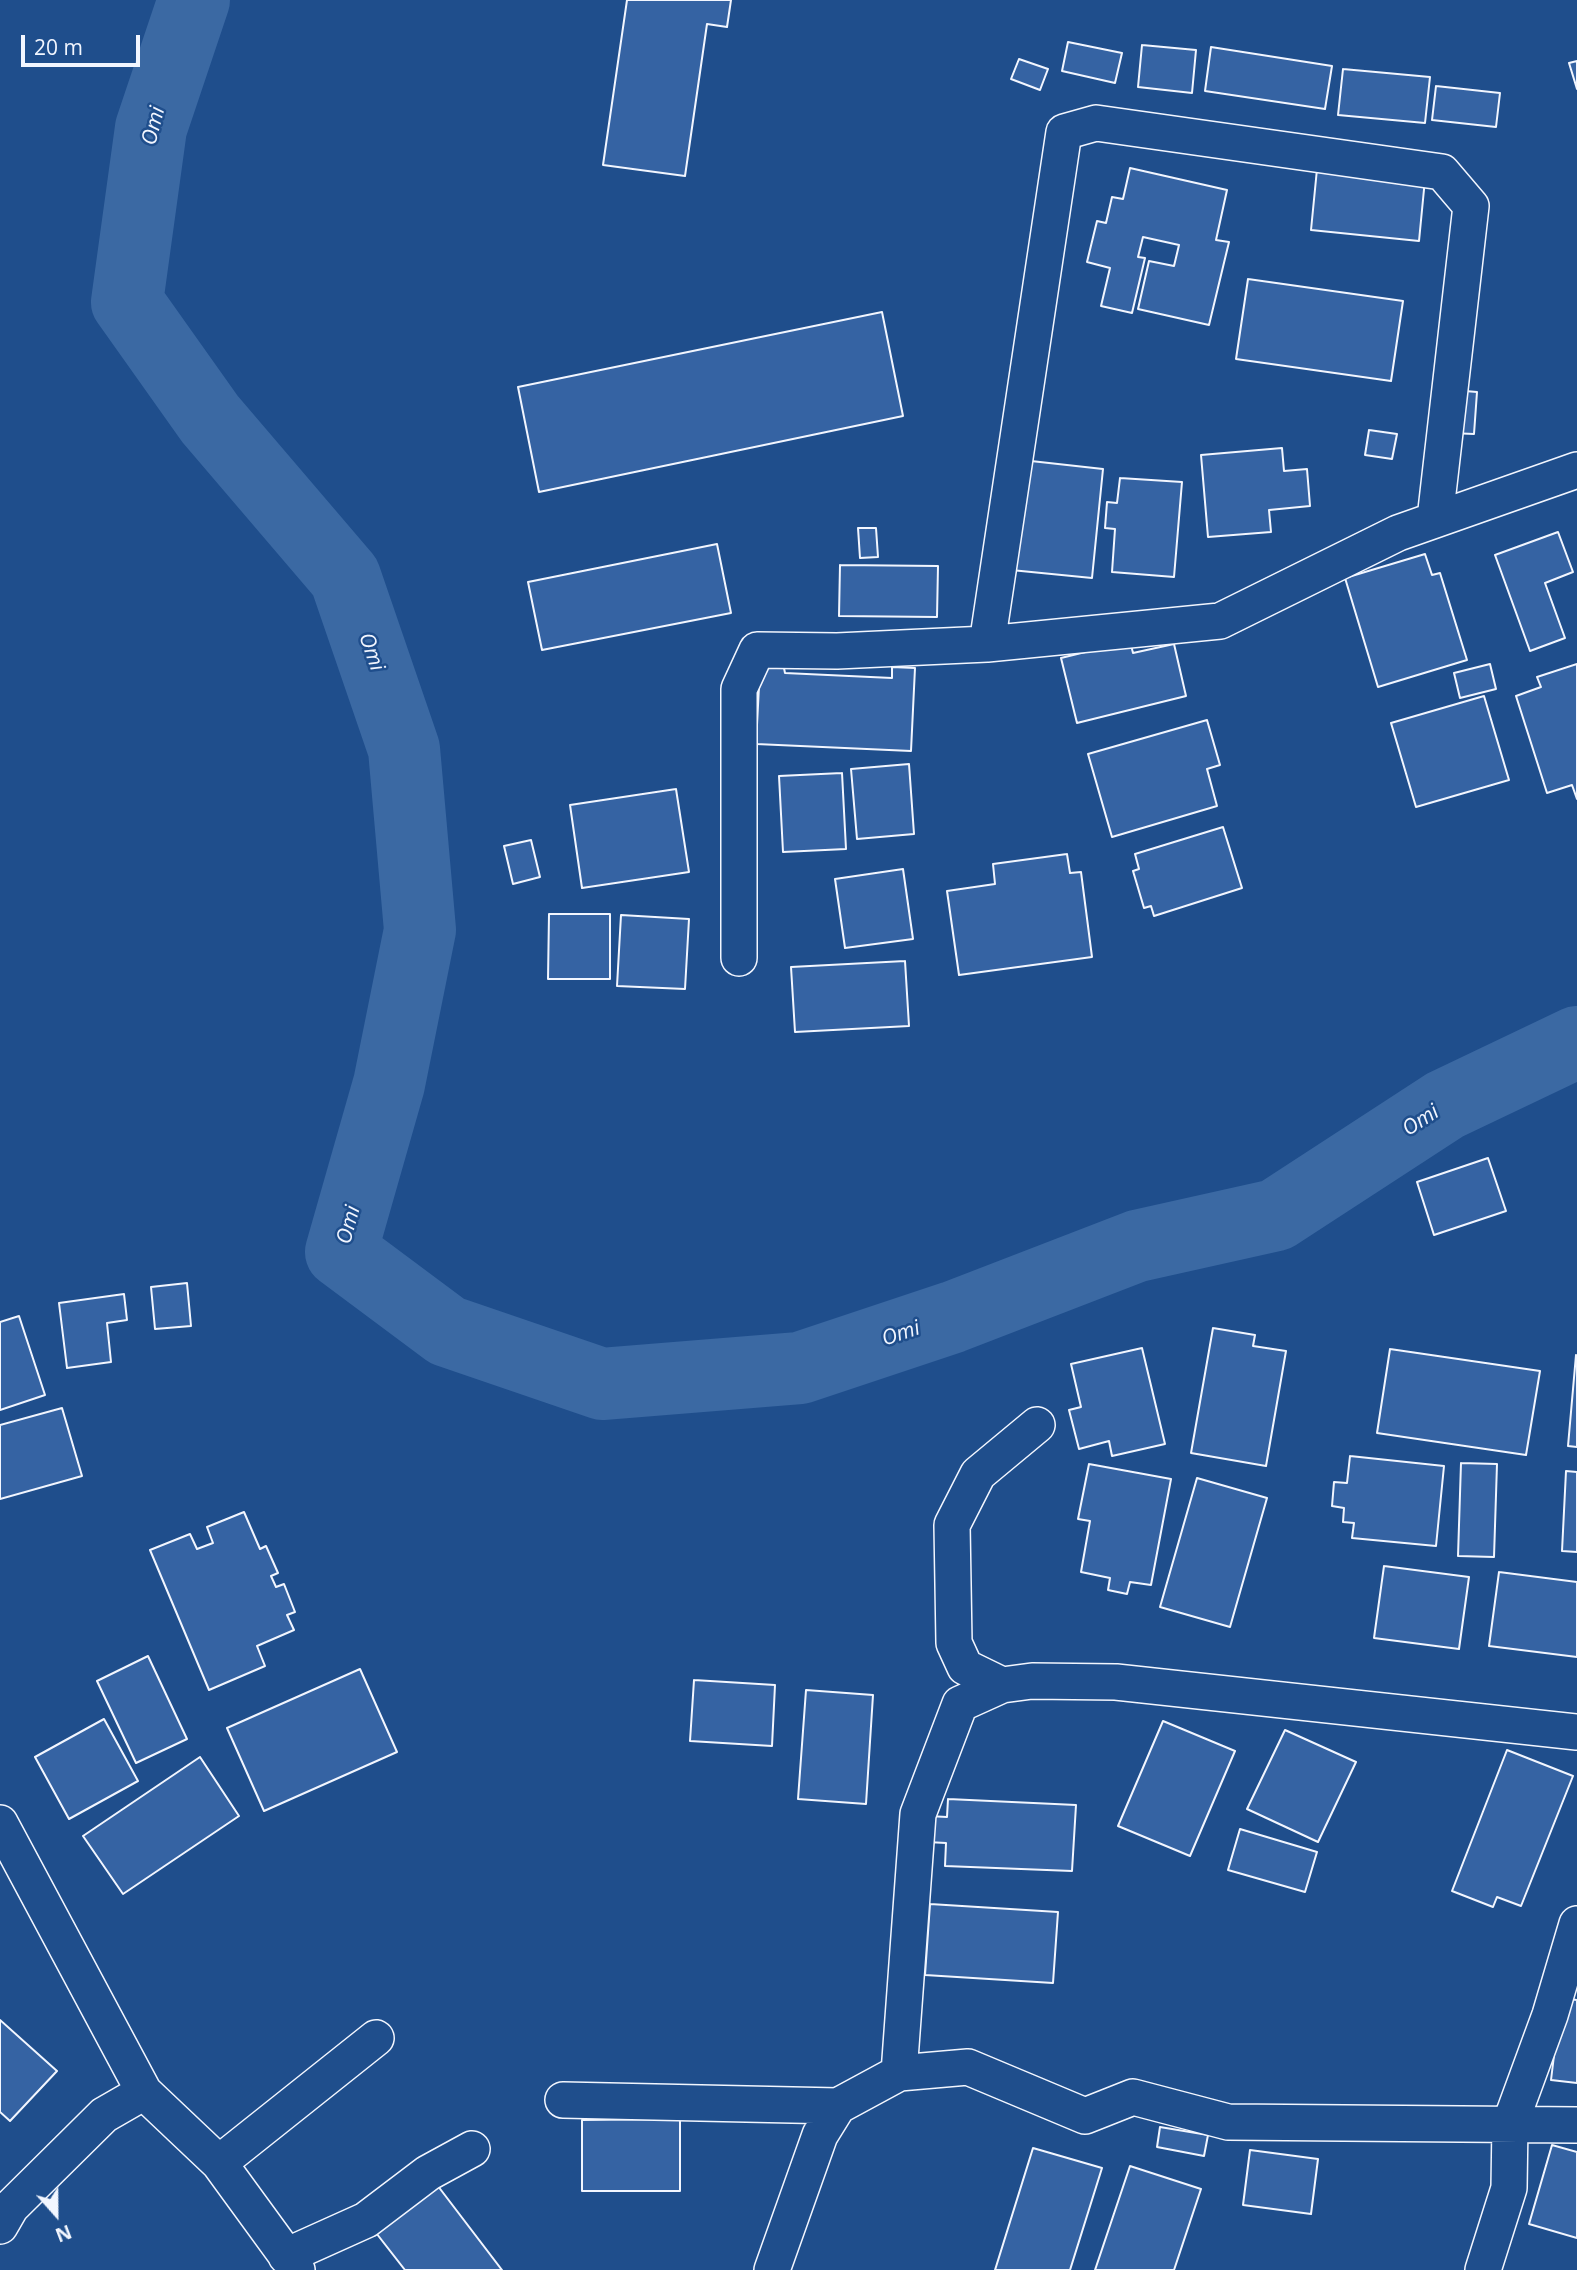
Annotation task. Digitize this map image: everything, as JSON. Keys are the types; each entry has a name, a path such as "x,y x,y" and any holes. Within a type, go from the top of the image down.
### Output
{"street":[{"path":"987,644 1064,132 1096,123 1442,172 1471,206 1435,519"},
{"path":"739,958 738,689 757,650 837,651 987,644 1220,621 1398,533 1577,470"},
{"path":"1002,1685 965,1667 954,1643 952,1525 978,1474 1037,1425"},
{"path":"899,2073 918,1814 960,1704 1002,1685 1032,1681 1116,1682 1577,1732"},
{"path":"0,1823 144,2092 219,2163 291,2263 366,2220 428,2173 472,2149"},
{"path":"1483,2270 1509,2188 1510,2123 1550,2014 1577,1924"},
{"path":"219,2163 376,2038"},
{"path":"563,2100 838,2106 899,2073 968,2067 1085,2116 1133,2097 1228,2122 1577,2125"},
{"path":"0,2226 11,2207 104,2115 144,2092"},
{"path":"772,2270 820,2135 838,2106"}],"building":[{"path":"627,0 731,0 727,27 707,24 685,176 603,165"},
{"path":"1068,42 1122,53 1115,83 1062,71"},
{"path":"1142,45 1196,50 1192,93 1138,87"},
{"path":"1211,47 1332,66 1325,109 1205,91"},
{"path":"1019,59 1048,69 1040,90 1011,79"},
{"path":"1577,61 1577,89 1569,63"},
{"path":"1343,69 1430,77 1425,123 1338,115"},
{"path":"1436,86 1500,93 1496,127 1432,120"},
{"path":"1130,168 1227,190 1216,240 1229,242 1209,325 1138,309 1149,261 1174,266 1179,245 1143,237 1138,257 1145,258 1132,313 1101,306 1110,268 1087,262 1097,221 1106,223 1112,197 1123,199"},
{"path":"1317,169 1425,179 1419,241 1311,230"},
{"path":"1248,279 1403,301 1391,381 1236,359"},
{"path":"882,312 903,416 539,492 518,387"},
{"path":"1453,390 1477,392 1474,434 1451,433"},
{"path":"1369,430 1397,434 1392,459 1365,455"},
{"path":"1282,448 1284,471 1307,469 1310,506 1269,510 1271,532 1208,537 1201,455"},
{"path":"1022,460 1103,469 1092,578 1011,570"},
{"path":"1120,478 1182,482 1174,577 1112,572 1115,529 1105,528 1107,502 1117,503"},
{"path":"858,528 876,528 878,557 860,558"},
{"path":"1558,532 1573,572 1545,583 1565,638 1530,651 1495,555"},
{"path":"717,544 731,613 542,650 528,582"},
{"path":"1425,554 1432,575 1440,573 1467,660 1378,687 1345,578"},
{"path":"840,565 938,566 937,617 839,616"},
{"path":"1130,641 1133,653 1174,644 1186,696 1077,723 1061,658"},
{"path":"1490,664 1496,689 1460,698 1454,673"},
{"path":"1577,664 1577,799 1572,785 1547,793 1516,696 1541,687 1537,677"},
{"path":"760,667 784,668 785,673 892,678 892,667 915,668 911,751 756,744"},
{"path":"1484,696 1509,780 1416,807 1391,723"},
{"path":"1207,720 1220,765 1207,769 1217,806 1112,837 1088,754"},
{"path":"909,764 914,834 857,839 851,769"},
{"path":"842,773 846,849 783,852 779,776"},
{"path":"676,789 689,872 582,888 570,805"},
{"path":"1223,827 1242,888 1154,916 1151,906 1144,908 1133,871 1139,869 1135,854"},
{"path":"531,840 540,877 513,884 504,846"},
{"path":"1067,854 1070,873 1081,872 1092,957 959,975 947,891 995,884 993,864"},
{"path":"903,869 913,939 845,948 835,879"},
{"path":"549,914 610,914 610,979 548,979"},
{"path":"621,915 689,919 685,989 617,986"},
{"path":"905,961 909,1026 795,1032 791,967"},
{"path":"1488,1158 1506,1211 1434,1235 1417,1182"},
{"path":"187,1283 191,1326 155,1329 151,1287"},
{"path":"124,1294 127,1320 107,1323 111,1362 67,1368 59,1303"},
{"path":"19,1316 45,1395 0,1410 0,1322"},
{"path":"1213,1328 1255,1335 1253,1346 1286,1351 1266,1466 1191,1453"},
{"path":"1142,1348 1165,1444 1112,1456 1109,1441 1079,1449 1069,1410 1081,1407 1071,1364"},
{"path":"1390,1349 1540,1371 1526,1455 1377,1433"},
{"path":"1577,1356 1577,1447 1568,1446"},
{"path":"62,1408 82,1476 0,1499 0,1425"},
{"path":"1350,1456 1444,1466 1436,1546 1352,1538 1354,1523 1343,1522 1344,1508 1332,1506 1334,1482 1347,1483"},
{"path":"1461,1463 1497,1464 1494,1557 1458,1556"},
{"path":"1089,1464 1171,1479 1151,1585 1130,1582 1127,1594 1108,1590 1110,1578 1081,1572 1090,1521 1078,1519"},
{"path":"1566,1471 1577,1472 1577,1552 1562,1551"},
{"path":"1197,1478 1267,1498 1230,1627 1160,1607"},
{"path":"244,1512 260,1549 266,1546 278,1573 271,1576 276,1587 284,1584 295,1612 287,1615 294,1630 257,1646 265,1666 209,1690 150,1550 190,1534 197,1549 213,1543 207,1527"},
{"path":"1384,1566 1469,1577 1459,1649 1374,1638"},
{"path":"1499,1572 1577,1582 1577,1657 1489,1646"},
{"path":"148,1656 187,1739 136,1763 97,1681"},
{"path":"360,1669 397,1752 264,1811 227,1728"},
{"path":"694,1680 775,1685 772,1746 690,1741"},
{"path":"806,1690 873,1695 866,1804 798,1799"},
{"path":"104,1719 138,1781 69,1819 35,1757"},
{"path":"1163,1721 1235,1751 1190,1856 1118,1826"},
{"path":"1285,1730 1356,1762 1318,1842 1247,1809"},
{"path":"1507,1750 1573,1776 1521,1906 1497,1897 1493,1907 1452,1891"},
{"path":"200,1757 239,1816 123,1894 83,1836"},
{"path":"948,1799 1076,1805 1072,1871 945,1866 946,1843 927,1842 928,1816 947,1817"},
{"path":"1240,1829 1317,1852 1305,1892 1228,1870"},
{"path":"930,1904 1058,1912 1053,1983 925,1975"},
{"path":"1561,1998 1577,2000 1577,2083 1551,2080"},
{"path":"0,2020 57,2071 10,2121 0,2112"},
{"path":"680,2119 680,2191 582,2191 582,2120"},
{"path":"1160,2127 1208,2135 1204,2156 1157,2147"},
{"path":"1552,2145 1577,2152 1577,2238 1529,2224"},
{"path":"1033,2148 1102,2168 1070,2270 995,2270"},
{"path":"1250,2150 1318,2159 1311,2214 1243,2205"},
{"path":"1130,2166 1201,2189 1174,2270 1095,2270"},
{"path":"428,2173 502,2270 405,2270 366,2220"}],"waterway":[{"name":"Omi","path":"194,0 151,128 127,302 210,419 345,577 404,749 420,930 389,1084 341,1252 447,1331 602,1384 800,1368 953,1317 1137,1246 1276,1215 1445,1105 1577,1042"}]}
